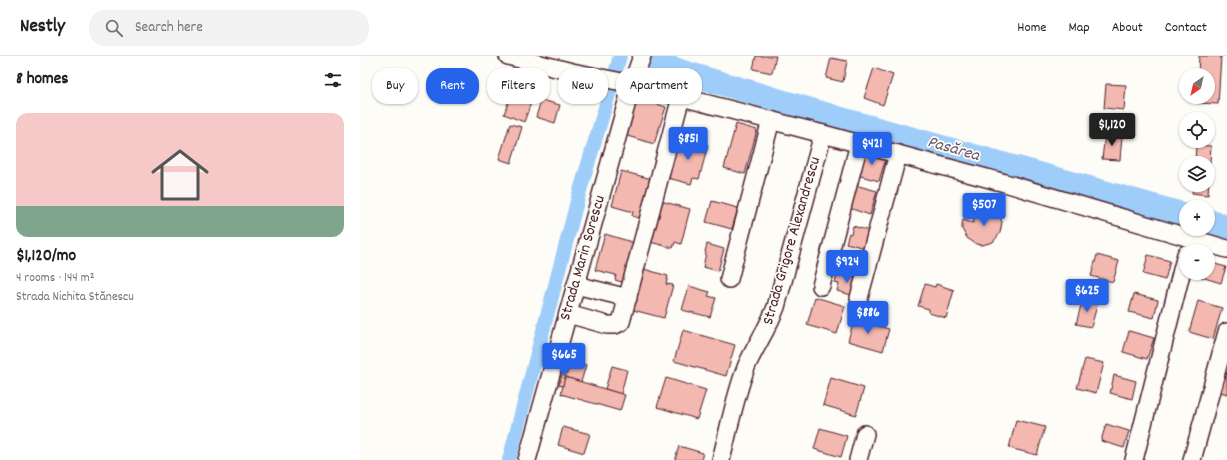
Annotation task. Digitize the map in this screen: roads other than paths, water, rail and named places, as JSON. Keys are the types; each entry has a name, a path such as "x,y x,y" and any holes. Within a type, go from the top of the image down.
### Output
{"street":[{"path":"508,56 572,72 616,81"},
{"name":"Strada Marin Sorescu","path":"638,68 642,56"},
{"path":"702,102 1005,183 1179,245"},
{"name":"Strada Marin Sorescu","path":"528,460 626,104"},
{"path":"568,314 607,325 614,326 622,322 679,104"},
{"path":"729,279 771,120"},
{"name":"Strada Grigore Alexandrescu","path":"721,460 742,379 776,307 823,134"},
{"path":"821,286 859,144"},
{"path":"859,298 898,154"},
{"path":"1215,249 1227,249"},
{"path":"1134,460 1180,280"},
{"path":"576,285 628,298"},
{"path":"1192,460 1227,332"},
{"path":"858,460 865,434"}],"waterway":[{"path":"617,68 620,56"},
{"name":"Pasărea","path":"652,61 683,72 845,120 1179,213"},
{"path":"509,460 579,194 610,91"},
{"name":"Pasărea","path":"1215,223 1227,227"}]}
